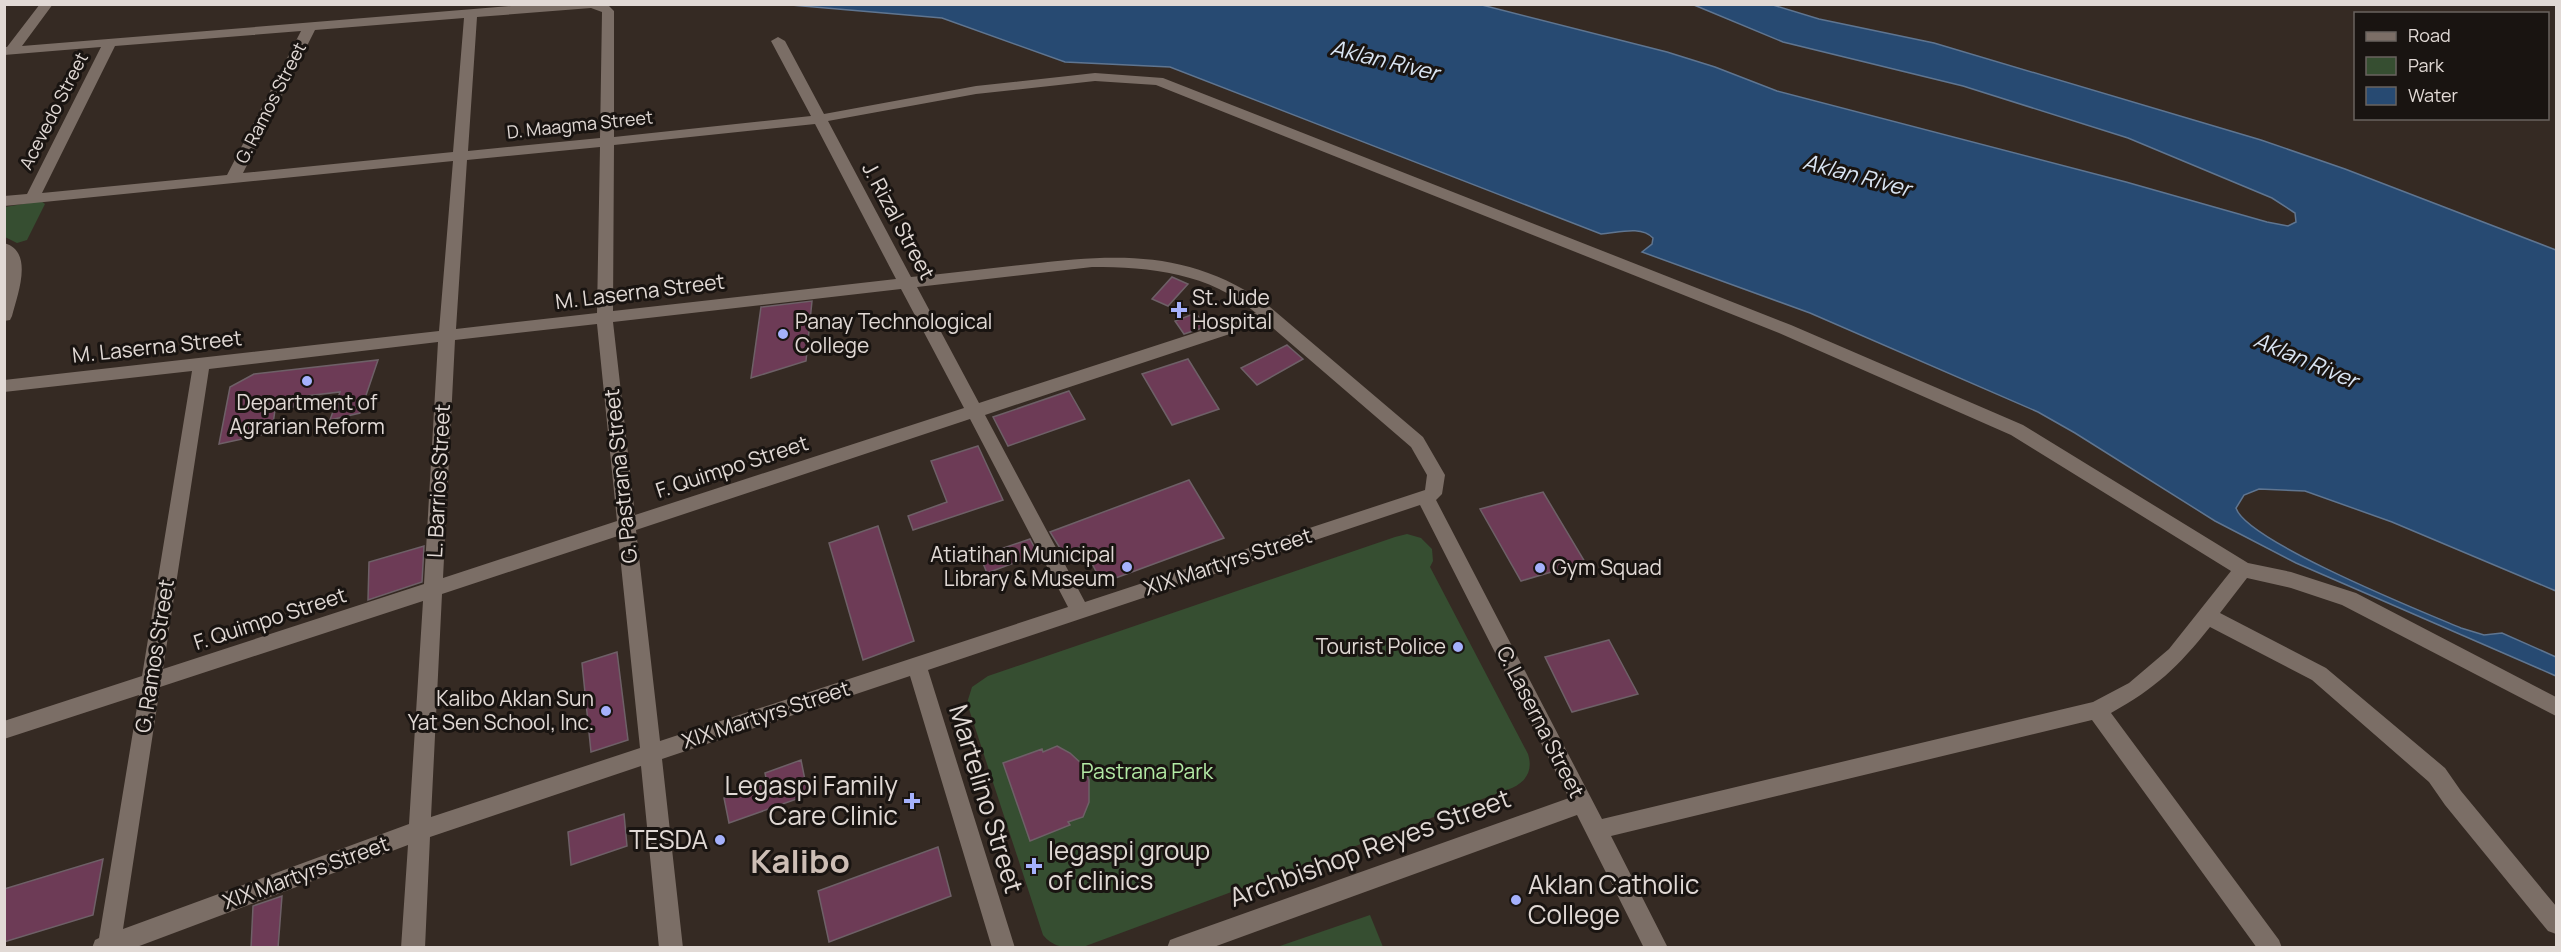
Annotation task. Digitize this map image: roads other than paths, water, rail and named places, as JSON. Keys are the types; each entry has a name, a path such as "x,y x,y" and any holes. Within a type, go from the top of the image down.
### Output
{"street":[{"path":"8,51 47,4"},
{"path":"8,51 594,5"},
{"name":"G. Pastrana Street","path":"594,5 605,8 608,15 604,319 671,948"},
{"name":"L. Barrios Street","path":"413,948 447,336 471,14"},
{"name":"G. Ramos Street","path":"233,178 310,27"},
{"name":"J. Rizal Street","path":"778,41 1080,611"},
{"name":"Acevedo Street","path":"33,196 110,43"},
{"name":"D. Maagma Street","path":"4,201 33,196 605,142 818,119 988,88 1095,77 1158,81 1785,329 2017,430 2243,569 2291,580 2349,599 2556,707"},
{"path":"4,248 11,252 15,264 4,316"},
{"name":"M. Laserna Street","path":"4,386 1092,262 1134,262 1164,266 1203,276 1236,291 1268,315"},
{"name":"F. Quimpo Street","path":"4,730 1268,315"},
{"name":"C. Laserna Street","path":"1268,315 1417,442 1437,475 1429,496 1657,948"},
{"name":"G. Ramos Street","path":"107,947 201,364"},
{"name":"XIX Martyrs Street","path":"107,947 418,831 1429,496"},
{"path":"1596,830 2097,710 2136,689 2159,672 2176,655 2243,569"},
{"path":"2207,616 2319,674 2437,775 2453,798 2556,923"},
{"name":"Martelino Street","path":"917,666 1004,948"},
{"path":"2097,710 2271,948"},
{"name":"Archbishop Reyes Street","path":"1178,948 1582,803"}],"water":[{"name":"Aklan River","path":"791,5 1482,5 1667,52 1715,67 1777,91 2126,182 2267,222 2288,226 2296,222 2295,213 2272,198 2128,138 1963,86 1783,42 1694,5 1773,5 1819,19 1934,43 2261,140 2345,169 2556,250 2556,591 2392,522 2305,491 2259,489 2244,495 2236,508 2247,522 2270,538 2376,592 2461,628 2484,635 2502,633 2556,657 2556,676 2296,563 2215,521 2038,412 1810,313 1642,252 1652,244 1653,238 1648,234 1628,231 1601,234 1170,67 1065,62 942,18"}],"place":[{"name":"St. Jude Hospital","path":"1179,310"},
{"name":"Panay Technological College","path":"783,334"},
{"name":"Department of Agrarian Reform","path":"307,381"},
{"name":"Atiatihan Municipal Library & Museum","path":"1127,567"},
{"name":"Gym Squad","path":"1540,568"},
{"name":"Tourist Police","path":"1458,647"},
{"name":"Kalibo Aklan Sun Yat Sen School, Inc.","path":"606,711"},
{"name":"Legaspi Family Care Clinic","path":"912,801"},
{"name":"TESDA","path":"720,840"},
{"name":"legaspi group of clinics","path":"1034,866"},
{"name":"Aklan Catholic College","path":"1516,900"}],"district":[{"name":"Kalibo","path":"800,861"}],"park label":[{"name":"Pastrana Park","path":"1147,772"}]}
